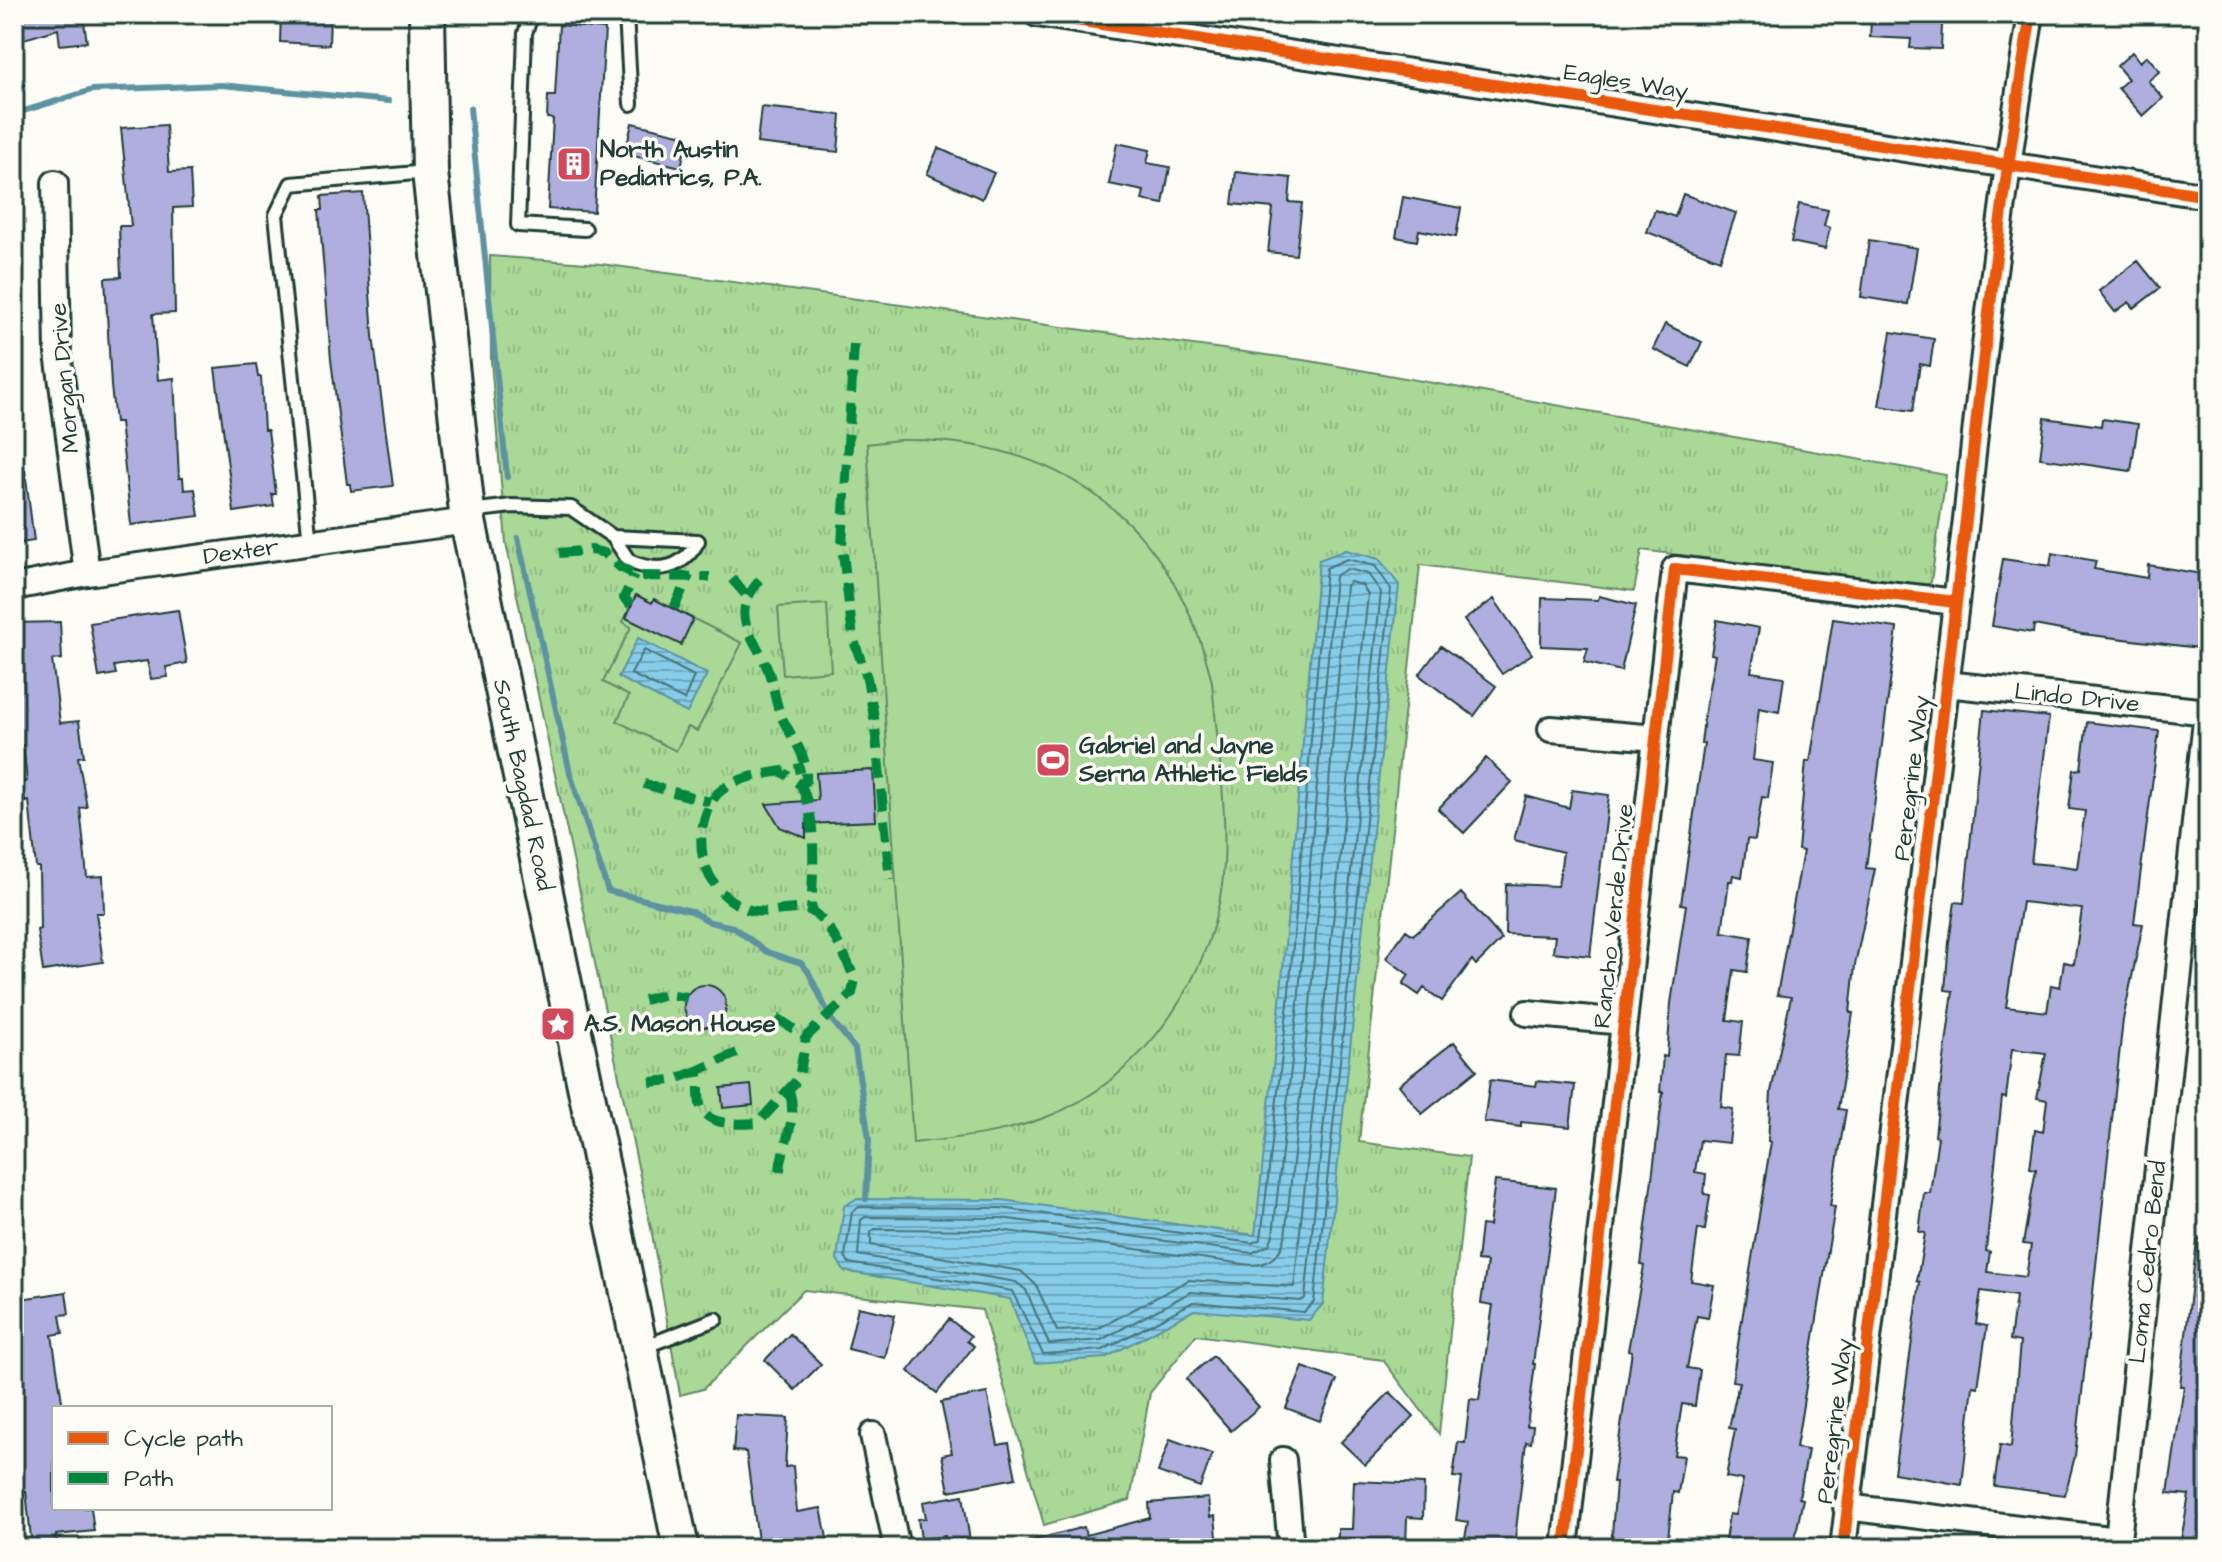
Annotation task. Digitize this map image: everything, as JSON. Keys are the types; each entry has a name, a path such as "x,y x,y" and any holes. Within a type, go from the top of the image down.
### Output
{"main road":[{"name":"South Bagdad Road","path":"427,14 430,172 467,516 681,1548"}],"street":[{"name":"Eagles Way","path":"1037,14 2208,196"},
{"name":"Peregrine Way","path":"1843,1548 2007,163 2031,14"},
{"name":"Morgan Drive","path":"55,183 58,353 87,573"},
{"name":"Dexter","path":"14,587 87,573 310,543 467,516"},
{"name":"Rancho Verde Drive","path":"1565,1548 1675,569 1956,602"},
{"name":"Lindo Drive","path":"1946,684 2207,712"},
{"name":"Loma Cedro Bend","path":"1846,1507 2118,1540 2207,712"},
{"path":"1551,729 1656,738"},
{"path":"1527,1013 1624,1022"},
{"path":"873,1435 897,1548"},
{"path":"1283,1460 1291,1548"}],"lane":[{"path":"532,14 525,33 518,225 585,229"},
{"path":"626,14 631,104"},
{"path":"310,543 276,215 291,184 430,172"},
{"path":"467,516 512,506 571,508 613,537 629,561 672,567 685,561 698,541 613,537"},
{"path":"641,1348 710,1324 716,1319"}],"green space":[{"path":"490,256 601,264 1310,361 1946,475 1931,582 1924,587 1642,550 1634,591 1420,565 1359,1142 1469,1157 1439,1434 1383,1360 1196,1335 1150,1393 1130,1500 1044,1525 982,1310 804,1290 703,1389 680,1395 651,1228 506,543 491,361"},
{"name":"Gabriel and Jayne Serna Athletic Fields","path":"899,440 958,443 1011,454 1060,473 1102,500 1139,535 1170,577 1194,626 1212,682 1225,841 1219,904 1208,943 1191,981 1170,1016 1144,1049 1114,1077 1081,1101 1044,1118 996,1132 913,1143 867,444"},
{"path":"636,595 651,603 654,599 742,643 697,731 688,727 676,751 617,721 629,696 603,682 631,627 623,622"},
{"path":"827,604 831,671 783,675 778,607"}],"water":[{"path":"1346,550 1379,559 1399,585 1323,1304 1309,1320 1194,1310 1105,1358 1035,1363 1010,1299 844,1271 837,1259 844,1206 856,1199 1002,1200 1255,1235 1280,1002 1319,560"},
{"path":"638,638 707,674 687,713 618,677"}],"building":[{"path":"14,14 93,14 94,19 84,22 87,42 60,45 58,29 14,42"},
{"path":"281,14 330,16 329,45 280,42"},
{"path":"1871,21 1942,24 1941,49 1910,48 1911,39 1870,37"},
{"name":"North Austin Pediatrics, P.A.","path":"559,25 605,29 594,212 548,209 553,119 547,118 548,96 555,96"},
{"path":"2132,52 2140,62 2147,56 2160,71 2148,81 2163,98 2143,116 2118,88 2128,79 2117,66"},
{"path":"761,107 841,115 838,152 757,143"},
{"path":"632,123 688,136 681,167 625,154"},
{"path":"166,125 169,172 190,171 192,207 173,208 175,313 153,314 158,380 174,378 179,478 183,478 184,490 195,489 199,516 131,525 120,422 115,422 111,386 105,278 121,277 119,226 131,226 121,128"},
{"path":"1117,143 1150,150 1147,163 1170,167 1163,204 1142,200 1144,191 1109,184"},
{"path":"938,148 994,173 982,199 927,174"},
{"path":"1236,172 1291,178 1289,202 1302,203 1296,255 1268,252 1273,208 1232,204"},
{"path":"363,193 373,336 393,486 351,491 350,484 347,484 331,360 319,210 323,210 322,196"},
{"path":"1683,194 1736,213 1720,260 1647,232 1655,210 1675,217"},
{"path":"1403,197 1461,208 1456,237 1419,230 1417,241 1396,237"},
{"path":"1799,204 1828,210 1824,226 1830,228 1825,249 1791,242"},
{"path":"1869,240 1917,248 1908,304 1861,297"},
{"path":"2138,261 2160,288 2134,308 2129,302 2115,312 2099,291"},
{"path":"1665,324 1702,342 1690,367 1653,349"},
{"path":"1891,332 1934,339 1930,366 1920,364 1913,411 1879,406"},
{"path":"256,364 258,377 261,377 264,430 268,430 276,494 272,494 274,506 234,512 215,368"},
{"path":"2045,418 2101,426 2102,419 2138,424 2131,471 2040,458"},
{"path":"25,470 34,541 14,544 14,471"},
{"path":"2052,553 2096,561 2094,569 2147,578 2148,565 2208,575 2208,649 2034,625 2033,633 1992,626 2003,559 2050,566"},
{"path":"636,595 652,603 654,599 693,619 681,645 626,618"},
{"path":"1599,596 1636,605 1621,671 1584,662 1588,648 1541,646 1542,598 1598,600"},
{"path":"1494,599 1532,654 1502,674 1464,620"},
{"path":"178,610 187,663 166,667 168,677 151,679 147,661 114,666 116,674 99,677 90,623"},
{"path":"1833,619 1897,628 1866,868 1875,869 1855,965 1850,1013 1853,1013 1838,1109 1846,1110 1830,1206 1835,1207 1796,1448 1808,1450 1799,1498 1803,1499 1793,1548 1724,1548 1729,1514 1735,1515 1743,1480 1726,1477 1735,1429 1729,1428 1739,1382 1732,1381 1771,1142 1768,1141 1771,1092 1791,997 1777,995 1803,851 1798,850 1806,761 1810,762"},
{"path":"1717,620 1759,628 1751,672 1784,677 1779,712 1759,708 1753,760 1773,763 1768,798 1762,797 1755,840 1747,839 1742,877 1733,875 1732,881 1729,881 1722,932 1752,937 1747,972 1734,970 1727,1020 1743,1022 1739,1056 1726,1055 1721,1107 1733,1109 1729,1143 1700,1140 1695,1172 1706,1174 1704,1194 1710,1195 1705,1230 1698,1229 1691,1281 1714,1285 1708,1318 1697,1316 1687,1368 1700,1370 1695,1406 1682,1404 1674,1455 1684,1456 1678,1493 1673,1492 1667,1548 1611,1548 1616,1482 1613,1482 1632,1351 1628,1350 1644,1266 1641,1265 1663,1092 1660,1092 1663,1056 1667,1057 1671,1003 1686,905 1681,904 1704,744 1701,744 1715,655 1711,654"},
{"path":"60,622 62,659 52,660 60,723 79,721 84,756 78,757 87,807 80,808 87,877 103,876 104,913 96,913 103,962 43,971 37,930 40,929 39,867 36,867 29,801 25,802 21,782 27,781 23,745 15,746 14,623"},
{"path":"1441,646 1496,686 1474,716 1419,675"},
{"path":"1984,710 2049,717 2031,863 2077,868 2085,811 2069,809 2074,770 2081,769 2087,722 2159,731 2134,923 2143,924 2123,1020 2075,1456 2065,1495 1994,1486 2000,1445 2011,1447 2020,1342 2010,1340 2016,1296 1981,1291 1976,1324 1987,1326 1978,1387 1973,1386 1962,1485 1894,1473 1920,1282 1917,1281 1925,1233 1919,1232 1924,1193 1930,1193 1938,1137 1935,1136 1953,991 1945,990 1949,942 1955,902 1964,903","holes":["2022,902 2082,909 2074,964 2064,962 2060,987 2051,985 2047,1012 2006,1007","2012,1049 2046,1053 2037,1098 2047,1100 2043,1132 2035,1130 2030,1168 2036,1169 2023,1244 2031,1245 2026,1277 1987,1272 1990,1252 1986,1251 2002,1097 2006,1098"]},
{"path":"1486,758 1512,782 1464,833 1438,809"},
{"path":"873,770 876,821 806,824 806,838 780,827 766,804 818,800 816,773"},
{"path":"1572,790 1609,795 1590,956 1553,952 1555,936 1505,934 1506,884 1558,886 1563,852 1514,840 1526,796 1569,808"},
{"path":"1461,893 1502,939 1476,965 1472,960 1442,1001 1424,988 1419,995 1403,984 1409,975 1386,958 1406,930 1413,935"},
{"path":"705,985 720,991 726,1006 720,1021 705,1027 690,1021 684,1006 690,991"},
{"path":"1454,1042 1477,1070 1422,1114 1399,1085"},
{"path":"1490,1080 1536,1086 1537,1081 1575,1085 1570,1127 1521,1122 1521,1127 1484,1122"},
{"path":"751,1085 753,1105 723,1108 721,1088"},
{"path":"1495,1181 1556,1188 1527,1426 1533,1426 1531,1443 1526,1442 1514,1548 1463,1548 1468,1522 1456,1520 1462,1478 1453,1477 1458,1442 1465,1443 1470,1399 1479,1400 1493,1305 1481,1303 1487,1262 1477,1261 1481,1225 1489,1226"},
{"path":"2197,1240 2208,1240 2208,1545 2181,1540 2189,1495 2168,1493 2184,1386 2180,1386"},
{"path":"66,1292 69,1314 60,1315 63,1333 52,1335 63,1406 52,1406 52,1510 91,1510 94,1531 56,1535 57,1545 32,1548 26,1491 20,1492 14,1415 14,1300"},
{"path":"858,1307 895,1315 885,1358 848,1349"},
{"path":"949,1319 971,1336 967,1341 974,1346 937,1393 908,1371"},
{"path":"790,1334 821,1364 795,1390 765,1360"},
{"path":"1213,1356 1259,1407 1231,1431 1186,1379"},
{"path":"1303,1367 1337,1380 1320,1421 1286,1408"},
{"path":"1390,1392 1414,1416 1365,1465 1341,1442"},
{"path":"987,1393 998,1445 1009,1443 1016,1478 949,1491 942,1455 952,1453 941,1402"},
{"path":"736,1415 788,1418 785,1467 793,1466 797,1512 821,1508 829,1548 759,1548 746,1452 733,1451"},
{"path":"1170,1439 1212,1454 1200,1487 1158,1472"},
{"path":"1354,1481 1424,1484 1423,1518 1407,1517 1406,1548 1338,1548 1338,1529 1352,1529"},
{"path":"963,1495 971,1548 946,1548 945,1536 921,1539 918,1519 926,1518 923,1502"},
{"path":"1208,1498 1210,1517 1215,1516 1218,1548 1027,1548 1026,1542 1084,1527 1086,1535 1150,1518 1149,1503"}],"waterway":[{"path":"14,114 92,90 221,85 389,101"},
{"path":"470,108 507,477"},
{"path":"518,538 570,773 608,891 691,911 710,922 733,927 767,952 801,963 808,971 831,1019 855,1049 869,1139 866,1199"}],"marked path":[{"path":"854,344 842,545 853,638 867,678 874,717 890,880"},
{"path":"559,553 592,550 604,553 620,567 639,576 710,577"},
{"path":"631,605 624,598 634,575"},
{"path":"674,608 689,575"},
{"path":"732,579 746,595"},
{"path":"760,580 745,605 746,625 768,670 782,718 802,755 806,781 801,785 784,773"},
{"path":"777,1018 806,1037 852,993 855,979 832,934 813,912 800,909 755,911 733,902 722,893 707,869 701,842 702,828 717,794 733,783 752,776 804,767"},
{"path":"644,784 710,802"},
{"path":"801,785 812,830 811,911"},
{"path":"644,1000 666,994 687,997"},
{"path":"737,1053 697,1071 700,1104 708,1117 716,1120 758,1123 799,1078 806,1037"},
{"path":"650,1082 673,1080 697,1071"},
{"path":"780,1171 791,1122 789,1090"}],"cycle path":[{"path":"1037,14 2208,196"},
{"path":"1843,1548 1988,324 2031,14"},
{"path":"1565,1548 1675,569 1956,602"}],"place":[{"name":"North Austin Pediatrics, P.A.","path":"574,164"},
{"name":"Gabriel and Jayne Serna Athletic Fields","path":"1053,760"},
{"name":"A.S. Mason House","path":"558,1024"}]}
